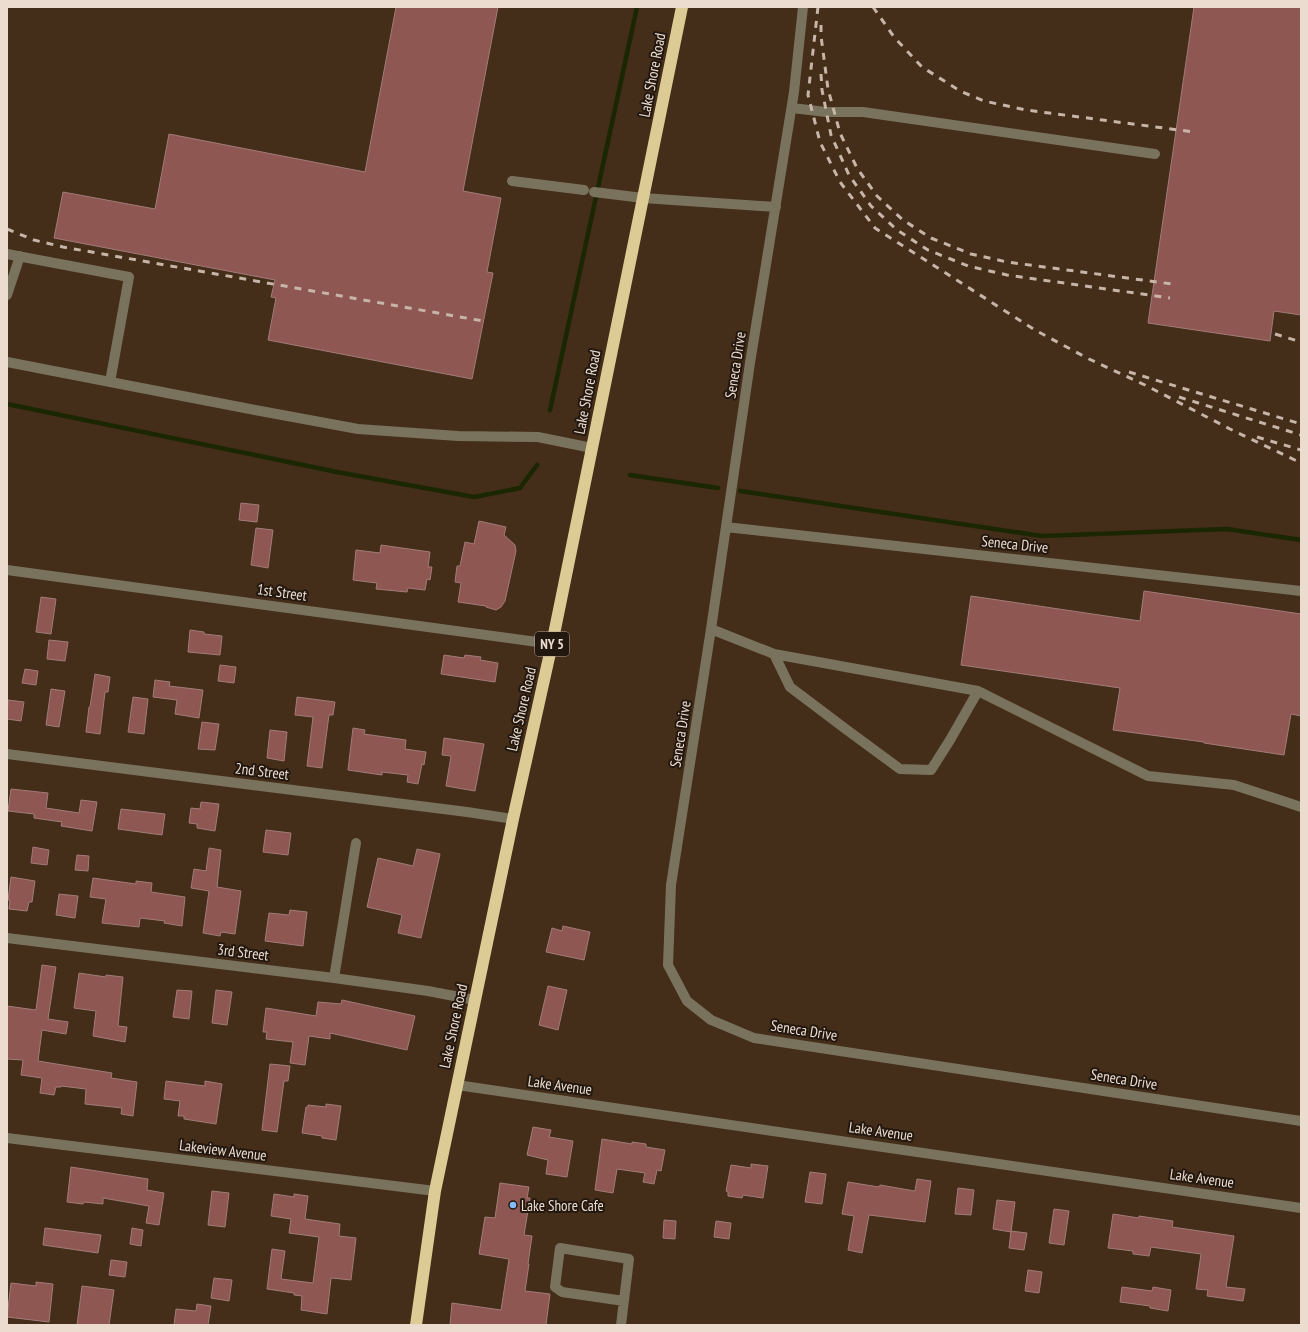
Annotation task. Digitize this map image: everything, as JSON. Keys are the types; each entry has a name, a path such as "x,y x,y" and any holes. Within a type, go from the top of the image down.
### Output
{"highway":[{"name":"Lake Shore Road","path":"416,1325 434,1191 513,819 552,644 682,7"}],"street":[{"name":"Seneca Drive","path":"803,7 792,108 752,355 671,885 668,965 686,1001 711,1020 754,1038 1301,1121"},
{"path":"792,108 826,112 863,112 1155,154"},
{"path":"512,181 584,190"},
{"path":"594,192 643,198 776,207"},
{"path":"7,254 129,277 110,382"},
{"path":"7,295 20,256"},
{"path":"7,362 358,429 458,436 538,437 592,448"},
{"name":"Seneca Drive","path":"726,527 1301,591"},
{"name":"1st Street","path":"7,570 552,644"},
{"path":"711,629 774,654 978,691 1148,776 1234,785 1301,807"},
{"path":"774,654 790,687 900,769 931,770 978,691"},
{"name":"2nd Street","path":"7,754 513,819"},
{"path":"334,978 356,843"},
{"name":"3rd Street","path":"7,938 334,978 428,991 475,1000"},
{"name":"Lake Avenue","path":"457,1085 1301,1208"},
{"name":"Lakeview Avenue","path":"7,1138 434,1191"},
{"path":"621,1325 624,1301 629,1259 560,1248 554,1287 562,1292 624,1301"}],"building":[{"path":"396,7 498,7 463,191 501,198 487,272 493,273 472,379 268,340 276,298 271,297 275,280 54,238 63,192 155,209 169,134 365,172"},
{"path":"1194,7 1301,7 1301,315 1274,311 1270,341 1148,323"},
{"path":"241,503 259,505 257,522 239,520"},
{"path":"479,521 506,527 504,535 515,545 516,551 505,601 501,607 496,610 486,606 458,602 461,583 455,582 457,566 460,566 465,542 474,544"},
{"path":"256,528 273,530 268,568 251,565"},
{"path":"381,545 430,552 428,567 432,567 430,580 427,579 425,590 408,588 407,592 376,589 377,583 353,580 356,550 380,553"},
{"path":"1144,591 1301,614 1301,716 1291,714 1284,755 1204,742 1113,730 1120,688 961,665 971,596 1140,621"},
{"path":"41,597 56,599 51,634 36,632"},
{"path":"190,630 204,632 204,634 222,636 220,655 188,652"},
{"path":"49,640 68,642 65,661 47,659"},
{"path":"444,655 464,658 465,655 481,657 480,660 498,663 495,682 441,674"},
{"path":"220,665 236,667 234,683 218,681"},
{"path":"25,669 38,671 36,685 22,683"},
{"path":"95,674 110,677 108,692 105,692 100,734 86,732"},
{"path":"155,680 170,682 169,686 203,690 199,718 175,714 177,700 153,697"},
{"path":"51,689 65,691 59,727 46,725"},
{"path":"133,697 148,699 144,734 128,732"},
{"path":"297,697 335,702 333,715 329,715 322,768 307,766 313,717 295,715"},
{"path":"8,700 24,702 21,721 7,719"},
{"path":"202,722 219,724 215,750 198,749"},
{"path":"353,728 365,730 364,734 406,740 405,749 426,752 424,765 422,764 418,784 407,782 408,775 382,772 382,775 348,770"},
{"path":"270,730 287,732 284,761 267,758"},
{"path":"444,738 484,744 475,791 446,786 451,756 442,755"},
{"path":"11,789 48,793 46,808 79,813 81,800 97,802 92,831 61,826 62,822 34,818 34,814 8,811"},
{"path":"201,802 219,804 215,831 197,828 197,824 189,823 191,808 200,809"},
{"path":"121,809 165,814 162,835 118,829"},
{"path":"266,830 291,833 288,855 263,852"},
{"path":"33,847 49,850 47,865 31,863"},
{"path":"209,848 221,850 217,887 241,891 235,934 221,932 220,936 203,933 209,891 191,888 194,869 206,871"},
{"path":"417,849 440,854 421,938 398,933 402,915 367,907 378,858 413,866"},
{"path":"77,855 89,856 88,871 75,870"},
{"path":"11,877 35,881 32,902 29,902 27,911 9,909 10,900 8,900"},
{"path":"93,878 136,884 136,881 152,883 151,892 185,897 182,926 164,923 165,921 140,918 139,927 102,923 106,899 90,897"},
{"path":"59,894 78,896 75,918 56,915"},
{"path":"290,910 307,912 303,946 265,941 269,913 289,915"},
{"path":"563,926 590,932 584,960 546,952 552,928 562,931"},
{"path":"42,965 56,967 48,1019 68,1022 66,1034 42,1030 38,1061 112,1073 111,1078 137,1082 133,1116 121,1114 122,1108 85,1104 86,1089 61,1086 56,1087 54,1095 40,1093 42,1078 21,1075 23,1060 7,1059 7,1006 36,1010"},
{"path":"79,973 106,977 106,975 123,977 118,1026 127,1027 125,1042 93,1036 96,1011 74,1008"},
{"path":"548,986 567,990 558,1030 539,1025"},
{"path":"177,990 192,991 189,1019 173,1017"},
{"path":"216,990 232,992 227,1025 212,1023"},
{"path":"342,1000 415,1016 407,1050 330,1033 330,1039 309,1036 305,1065 290,1063 293,1042 266,1039 267,1032 263,1032 266,1008 316,1016 318,1002 341,1004"},
{"path":"270,1064 290,1066 288,1081 284,1081 277,1132 262,1130"},
{"path":"166,1081 205,1086 205,1081 222,1084 216,1124 184,1119 184,1116 178,1116 180,1101 164,1099"},
{"path":"326,1104 341,1106 336,1140 302,1133 306,1107 308,1107 308,1105 326,1107"},
{"path":"533,1127 551,1130 549,1137 573,1141 567,1177 546,1174 548,1160 527,1155"},
{"path":"602,1139 632,1144 632,1142 646,1144 646,1147 665,1150 661,1171 657,1170 654,1184 643,1182 645,1173 617,1169 613,1193 595,1190"},
{"path":"751,1164 768,1166 763,1198 743,1195 742,1198 728,1196 728,1192 726,1191 731,1165 751,1168"},
{"path":"71,1167 148,1179 147,1190 164,1193 159,1225 146,1223 149,1206 103,1198 103,1204 67,1202"},
{"path":"810,1172 826,1174 822,1204 805,1202"},
{"path":"917,1179 931,1181 925,1222 869,1215 862,1253 848,1250 854,1216 842,1214 848,1182 879,1187 880,1185 915,1191"},
{"path":"500,1183 529,1187 527,1198 530,1198 524,1235 532,1236 525,1291 550,1294 546,1325 450,1325 452,1303 501,1310 509,1259 479,1254 485,1217 495,1218"},
{"path":"958,1188 974,1190 971,1215 955,1214"},
{"path":"212,1191 229,1193 225,1227 208,1225"},
{"path":"274,1194 294,1197 294,1194 308,1196 305,1219 340,1224 339,1236 356,1238 351,1280 331,1278 327,1314 301,1310 302,1296 294,1295 294,1293 267,1289 272,1249 285,1251 281,1279 313,1283 319,1237 289,1233 291,1219 271,1216"},
{"path":"997,1200 1015,1202 1011,1232 993,1229"},
{"path":"1054,1209 1069,1211 1064,1245 1049,1243"},
{"path":"1113,1214 1173,1221 1172,1227 1234,1236 1226,1287 1245,1289 1243,1301 1207,1296 1208,1290 1196,1289 1201,1254 1151,1247 1149,1256 1133,1254 1133,1251 1108,1248"},
{"path":"664,1220 676,1221 675,1239 663,1238"},
{"path":"716,1221 731,1223 729,1239 714,1237"},
{"path":"45,1228 101,1235 98,1253 43,1245"},
{"path":"132,1228 143,1230 141,1246 130,1244"},
{"path":"1011,1231 1027,1233 1024,1250 1009,1248"},
{"path":"111,1260 127,1262 125,1277 109,1275"},
{"path":"1028,1270 1042,1272 1039,1293 1025,1291"},
{"path":"214,1278 232,1280 229,1301 211,1298"},
{"path":"36,1282 53,1284 49,1322 7,1317 11,1283 36,1286"},
{"path":"82,1286 114,1290 109,1325 77,1325"},
{"path":"1122,1287 1152,1291 1153,1287 1171,1290 1168,1311 1150,1308 1150,1306 1120,1302"},
{"path":"197,1304 211,1306 208,1325 174,1325 176,1309 196,1311"}],"waterway":[{"path":"550,410 637,7"},
{"path":"7,404 337,472 474,497 520,488 537,465"},
{"path":"630,475 718,488"},
{"path":"740,491 1042,536 1227,529 1301,540"}],"railway":[{"path":"818,7 808,95 820,142 840,182 875,228 1035,330 1089,359 1145,385 1230,429 1301,463"},
{"path":"873,7 894,37 922,67 960,91 984,101 1026,110 1194,132"},
{"path":"821,25 828,89 840,133 857,168 877,196 903,220 931,238 971,254 1007,262 1172,284"},
{"path":"821,74 822,90 831,135 849,175 871,206 897,230 928,250 968,266 1007,275 1170,298"},
{"path":"7,229 34,240 63,247 483,321"},
{"path":"1275,334 1301,342"},
{"path":"1129,372 1301,424"},
{"path":"1179,397 1301,435"},
{"path":"1257,437 1301,450"}],"place":[{"name":"Lake Shore Cafe","path":"513,1205"}]}
